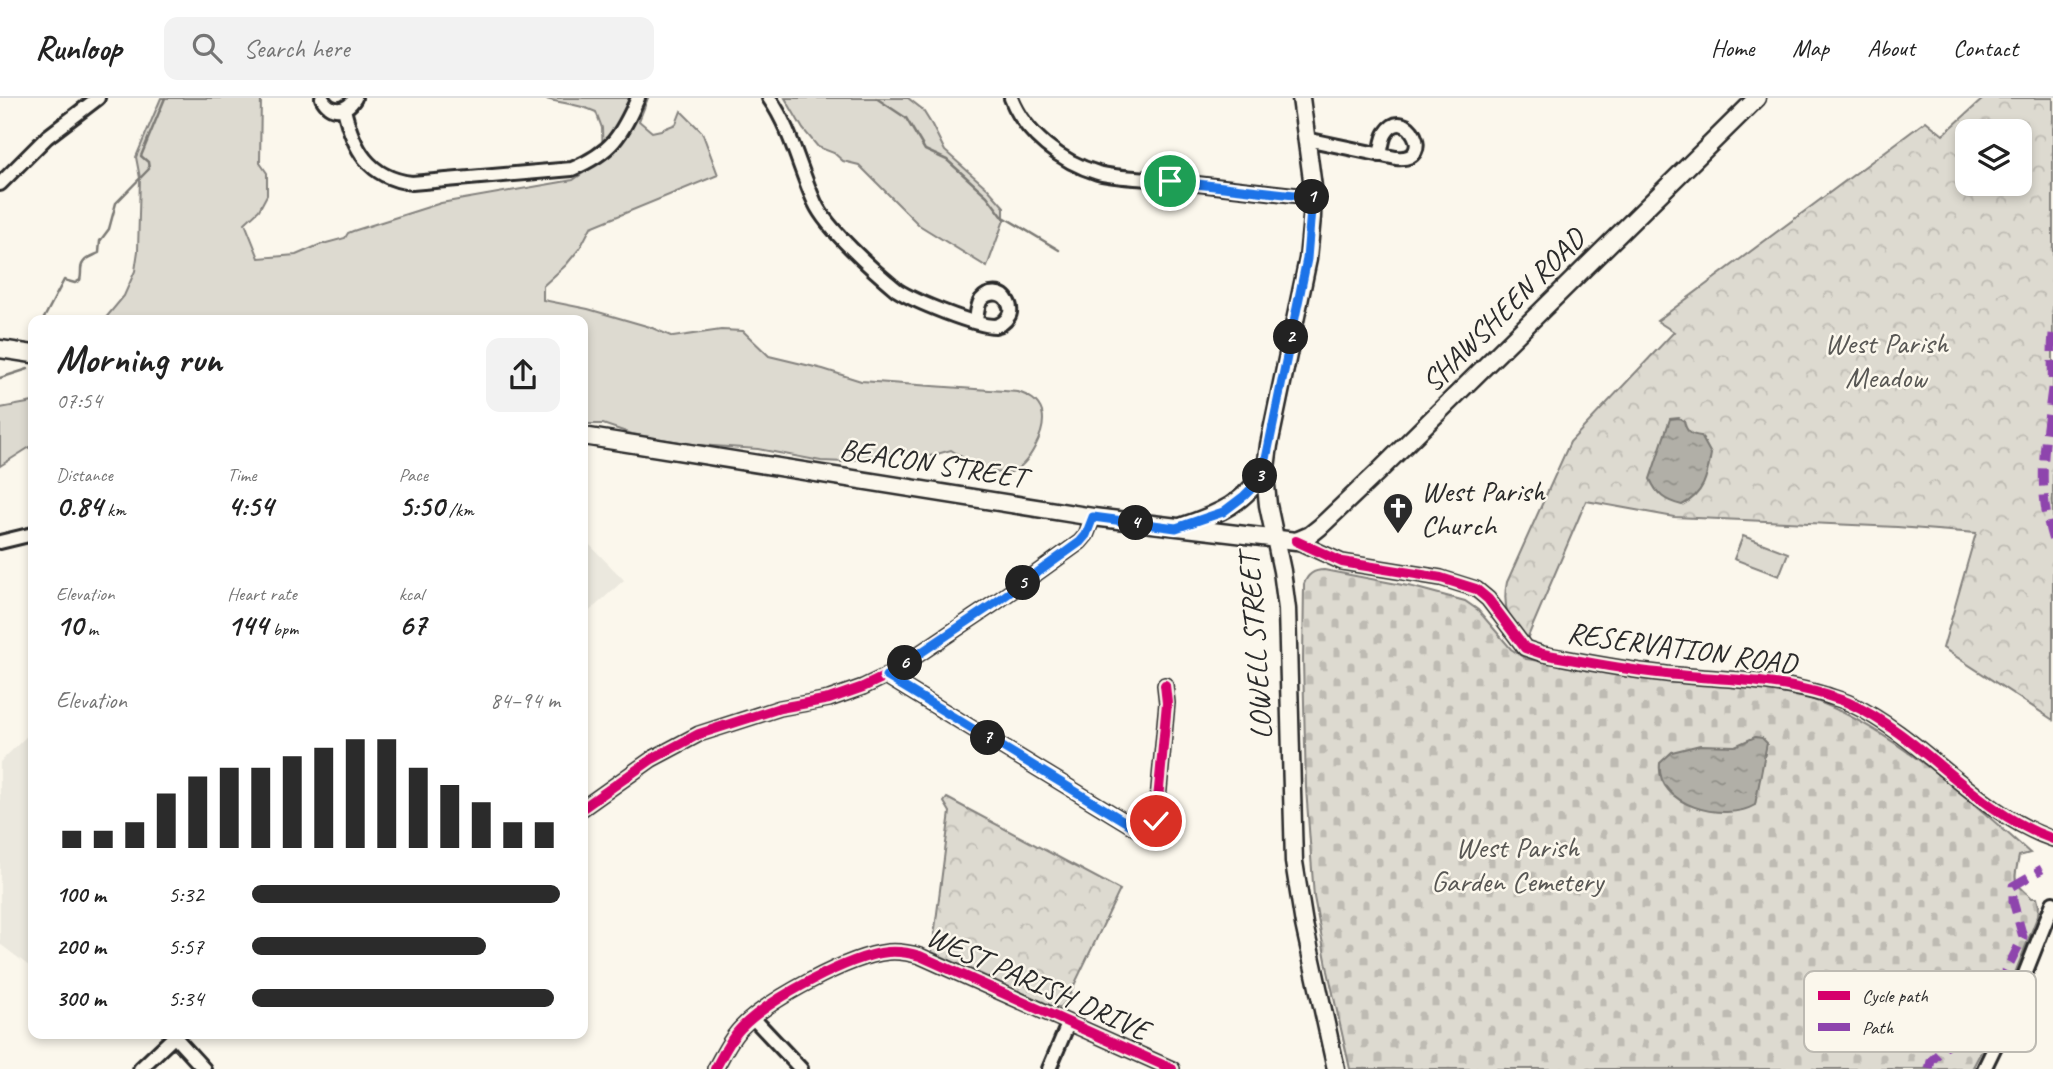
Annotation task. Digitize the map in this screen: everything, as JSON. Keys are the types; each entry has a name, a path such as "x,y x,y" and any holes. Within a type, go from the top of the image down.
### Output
{"main road":[{"name":"LOWELL STREET","path":"1301,98 1312,197 1307,259 1266,459 1265,476 1287,610 1295,873 1336,1069"},
{"name":"SHAWSHEEN ROAD","path":"1296,541 1310,535 1372,478 1754,99"},
{"path":"0,349 28,353"},
{"name":"BEACON STREET","path":"588,437 1093,517 1276,540"},
{"path":"1176,528 1223,512 1244,496 1256,484 1266,459"},
{"path":"1276,540 1296,541"}],"street":[{"path":"322,98 332,109 344,109 355,98"},
{"path":"344,109 349,130 364,160 387,176 412,183 572,169 590,162 608,149 625,128 638,98"},
{"path":"768,98 784,123 816,204 835,231 897,290 925,304 976,321"},
{"path":"1011,98 1017,112 1048,146 1062,156 1099,173 1312,197"},
{"path":"0,184 47,137 90,100"},
{"path":"1306,139 1380,155"},
{"path":"588,804 652,759 699,734 780,708 829,699 886,676 1080,542 1093,517"},
{"path":"0,542 28,535"},
{"name":"RESERVATION ROAD","path":"1296,541 1342,562 1441,578 1476,589 1488,599 1525,648 1543,654 1657,673 1791,685 1850,703 1877,718 1927,753 1991,807 2036,833 2053,839"},
{"path":"886,676 1147,835 1156,821 1167,703 1165,685"},
{"path":"2026,971 2053,903"},
{"name":"WEST PARISH DRIVE","path":"715,1069 737,1031 752,1017 788,993 872,955 903,951 932,961 1172,1069"},
{"path":"752,1017 801,1069"},
{"path":"1049,1069 1068,1024"},
{"path":"140,1069 171,1039"},
{"path":"178,1039 204,1069"},
{"path":"1984,1069 1992,1052"}],"shaded area":[{"path":"588,543 624,580 588,612"},
{"path":"28,735 28,965 0,944 0,762"}],"green space":[{"path":"161,98 261,98 260,163 267,173 267,195 259,210 245,223 259,258 296,255 345,238 353,231 441,203 573,180 603,159 602,128 596,112 543,98 648,98 639,121 652,132 661,130 676,124 681,111 702,132 718,175 591,227 580,248 543,286 543,300 588,309 650,327 673,337 721,330 743,331 769,356 861,381 1018,392 1038,404 1042,412 1042,428 1030,455 1011,472 995,472 979,467 951,450 930,456 891,452 845,462 821,461 758,449 698,445 632,434 603,424 588,424 588,315 108,315 124,296 135,271 140,178 136,157"},
{"path":"785,98 908,98 922,109 945,151 1004,207 1004,220 987,267 919,225 859,165 843,161 834,153 818,147 803,129"},
{"name":"West Parish Meadow","path":"1984,98 2053,98 2053,720 1943,648 1976,533 1674,517 1586,501 1527,639 1520,634 1506,607 1507,582 1570,442 1674,332 1657,321 1926,121 1943,135 1955,124 1955,196 2032,196 2032,119 1961,119"},
{"path":"28,403 28,448 0,466 0,408"},
{"path":"1743,536 1788,553 1779,576 1734,559"},
{"name":"West Parish Garden Cemetery","path":"1324,570 1413,587 1465,601 1478,610 1511,649 1526,659 1645,678 1761,688 1819,702 1875,730 1930,768 2030,853 2019,856 2016,880 2032,898 2037,898 2038,915 2016,971 1804,971 1804,1052 1981,1052 1972,1069 1350,1069 1314,897 1306,788 1304,584 1311,574"},
{"path":"947,798 1120,890 1066,1002 1061,1007 1054,1007 932,952 950,812 944,802"}],"water":[{"path":"1679,418 1684,421 1689,432 1701,436 1711,454 1700,490 1682,505 1662,496 1650,479 1670,419"},
{"path":"1755,737 1762,738 1767,743 1755,805 1727,812 1694,807 1680,800 1661,778 1660,763 1672,752 1700,745 1735,746"}],"waterway":[{"path":"46,315 64,280 75,283 80,280 83,263 99,253 100,241 109,229 116,203 149,169 148,162 141,156 165,98"},
{"path":"876,98 906,118 925,150 947,160 987,196 1002,216 1059,250"},
{"path":"0,378 28,369"}],"marked path":[{"path":"2053,334 2052,389 2043,483 2053,541"},
{"path":"2006,971 2023,937 2013,901 2013,886 2042,869"},
{"path":"1929,1069 1931,1061 1940,1052"}],"cycle path":[{"path":"588,804 652,759 699,734 780,708 829,699 886,676 1080,542 1093,517"},
{"path":"1296,541 1342,562 1441,578 1476,589 1488,599 1525,648 1543,654 1643,671 1784,685 1845,701 1903,736 1999,811 2025,827 2053,839"},
{"path":"886,676 1147,835 1156,821 1167,703 1165,685"},
{"path":"715,1069 737,1032 770,1005 831,970 872,955 892,952 920,956 1172,1069"}],"place":[{"name":"West Parish Church","path":"1398,535"}],"route":[{"path":"1156,821 1147,835 886,676 1080,542 1093,517 1176,528 1223,512 1256,484 1266,459 1307,259 1312,197 1170,181"}]}
